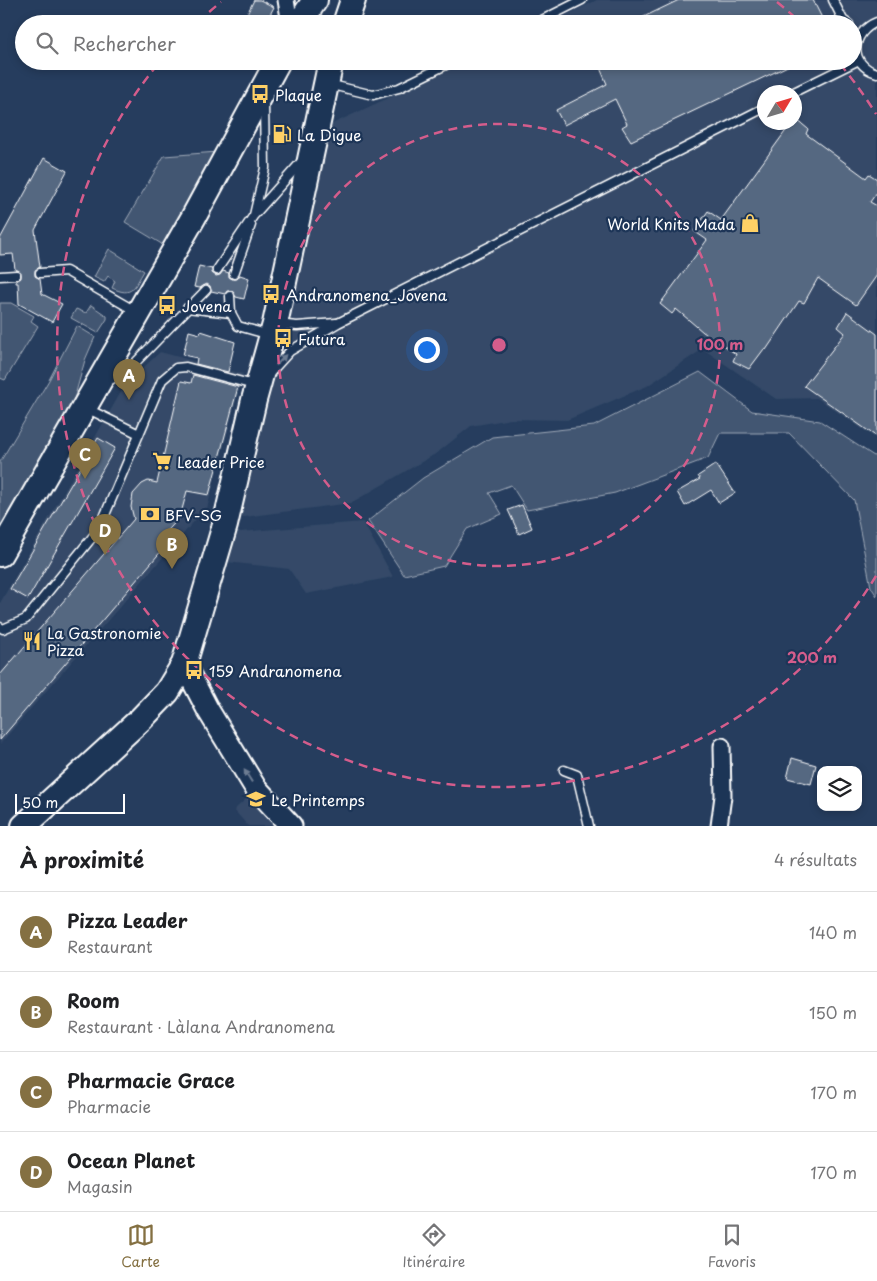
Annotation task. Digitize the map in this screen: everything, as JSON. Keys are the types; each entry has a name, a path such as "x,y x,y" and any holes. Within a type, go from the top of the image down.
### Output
{"main road":[{"path":"301,15 307,0"},
{"path":"304,15 315,0"},
{"path":"341,15 344,0"},
{"path":"348,15 353,0"},
{"path":"0,554 193,218 273,70"},
{"path":"24,826 148,712 167,692 184,664 225,525 273,330 330,70"}],"street":[{"path":"286,0 288,15"},
{"path":"184,664 208,710 255,788 290,826"},
{"path":"719,826 723,796 722,746"}],"lane":[{"path":"552,15 582,0"},
{"path":"833,0 840,15"},
{"path":"862,31 877,22"},
{"path":"862,64 877,73"},
{"path":"332,70 373,95 399,88 436,70"},
{"path":"802,88 839,70"},
{"path":"234,274 254,215 264,168 264,86"},
{"path":"0,627 4,629 26,619 99,529 162,380 176,368 186,367 256,393 273,369 290,351 338,323 757,112"},
{"path":"217,270 254,215 312,150"},
{"path":"40,273 66,271 138,313"},
{"path":"0,276 16,275"},
{"path":"139,434 89,399 131,367 186,308 206,290"},
{"path":"230,296 231,313 238,326 273,330 338,323"},
{"path":"186,308 231,313"},
{"path":"564,770 577,775 589,826"}],"shaded area":[{"path":"597,0 877,0 877,439 817,398 776,399 703,349 647,386 567,420 511,419 471,426 437,453 351,503 237,518 332,124 449,70 862,70 862,15 567,15"},
{"path":"218,152 165,246 125,222 164,156"},
{"path":"109,249 144,271 135,286 129,291 124,292 112,288 115,281 108,276 104,282 94,277"},
{"path":"0,303 11,303 34,316 31,321 38,326 5,380 0,378"},
{"path":"91,305 107,316 98,333 71,318 76,309 86,313"},
{"path":"77,326 95,337 85,360 71,410 0,531 0,462 49,380"},
{"path":"160,352 243,374 205,516 198,517 0,744 0,603 125,385"},
{"path":"700,372 752,411 820,421 877,458 877,596 871,587 854,500 789,433 720,433 708,458 615,493 527,510 511,485 489,493 502,514 467,529 444,566 404,575 368,521 423,478 492,437 594,426"},
{"path":"363,522 393,577 306,594 289,569 227,562 227,533"},
{"name":"Le Printemps","path":"258,788 277,826 248,826 234,810"}],"building":[{"path":"254,0 260,0 274,7 270,15 246,15"},
{"path":"679,0 813,0 820,15 648,15"},
{"path":"601,70 779,70 631,141 622,127 627,124 615,99 564,125 556,110 607,84"},
{"path":"802,124 808,129 806,134 866,178 869,174 877,179 877,192 870,202 877,206 877,275 856,305 818,278 804,303 799,301 766,350 764,349 749,369 733,361 736,354 703,332 676,309 672,314 660,304 707,240 694,231 708,211 721,220 786,130 802,130"},
{"path":"44,158 67,171 35,230 40,267 35,270 35,276 40,279 42,294 62,304 52,322 19,304 18,283 16,281 21,278 21,272 15,269 13,254 0,255 0,239"},
{"path":"199,266 212,269 212,273 216,276 220,275 223,271 229,273 229,277 233,279 237,279 240,275 249,278 244,299 236,297 232,291 227,291 225,294 211,291 210,286 207,284 200,288 194,287"},
{"path":"847,312 877,334 877,437 804,386 845,333 838,327"},
{"path":"189,331 200,334 201,331 235,342 228,372 196,364 197,358 183,355"},
{"path":"193,375 238,387 209,495 187,491 180,517 162,537 169,542 0,740 0,675 134,519 131,507 133,494 142,484 148,481 157,483 181,381 191,383"},
{"path":"98,438 115,448 28,599 10,589"},
{"path":"716,464 735,493 719,503 711,490 685,506 677,492 700,479 698,476"},
{"path":"522,505 532,528 519,534 508,510"},
{"path":"792,758 816,765 811,784 787,778"}],"place":[{"name":"Plaque","path":"260,94"},
{"name":"La Digue","path":"282,134"},
{"name":"World Knits Mada","path":"750,223"},
{"name":"Andranomena_Jovena","path":"271,294"},
{"name":"Jovena","path":"167,305"},
{"name":"Futura","path":"283,338"},
{"name":"Pizza Leader","path":"129,400"},
{"name":"Leader Price","path":"162,461"},
{"name":"Pharmacie Grace","path":"85,479"},
{"name":"BFV-SG","path":"150,514"},
{"name":"Ocean Planet","path":"105,555"},
{"name":"Room","path":"172,569"},
{"name":"La Gastronomie Pizza","path":"32,641"},
{"name":"159 Andranomena","path":"194,670"},
{"name":"Le Printemps","path":"256,799"}]}
